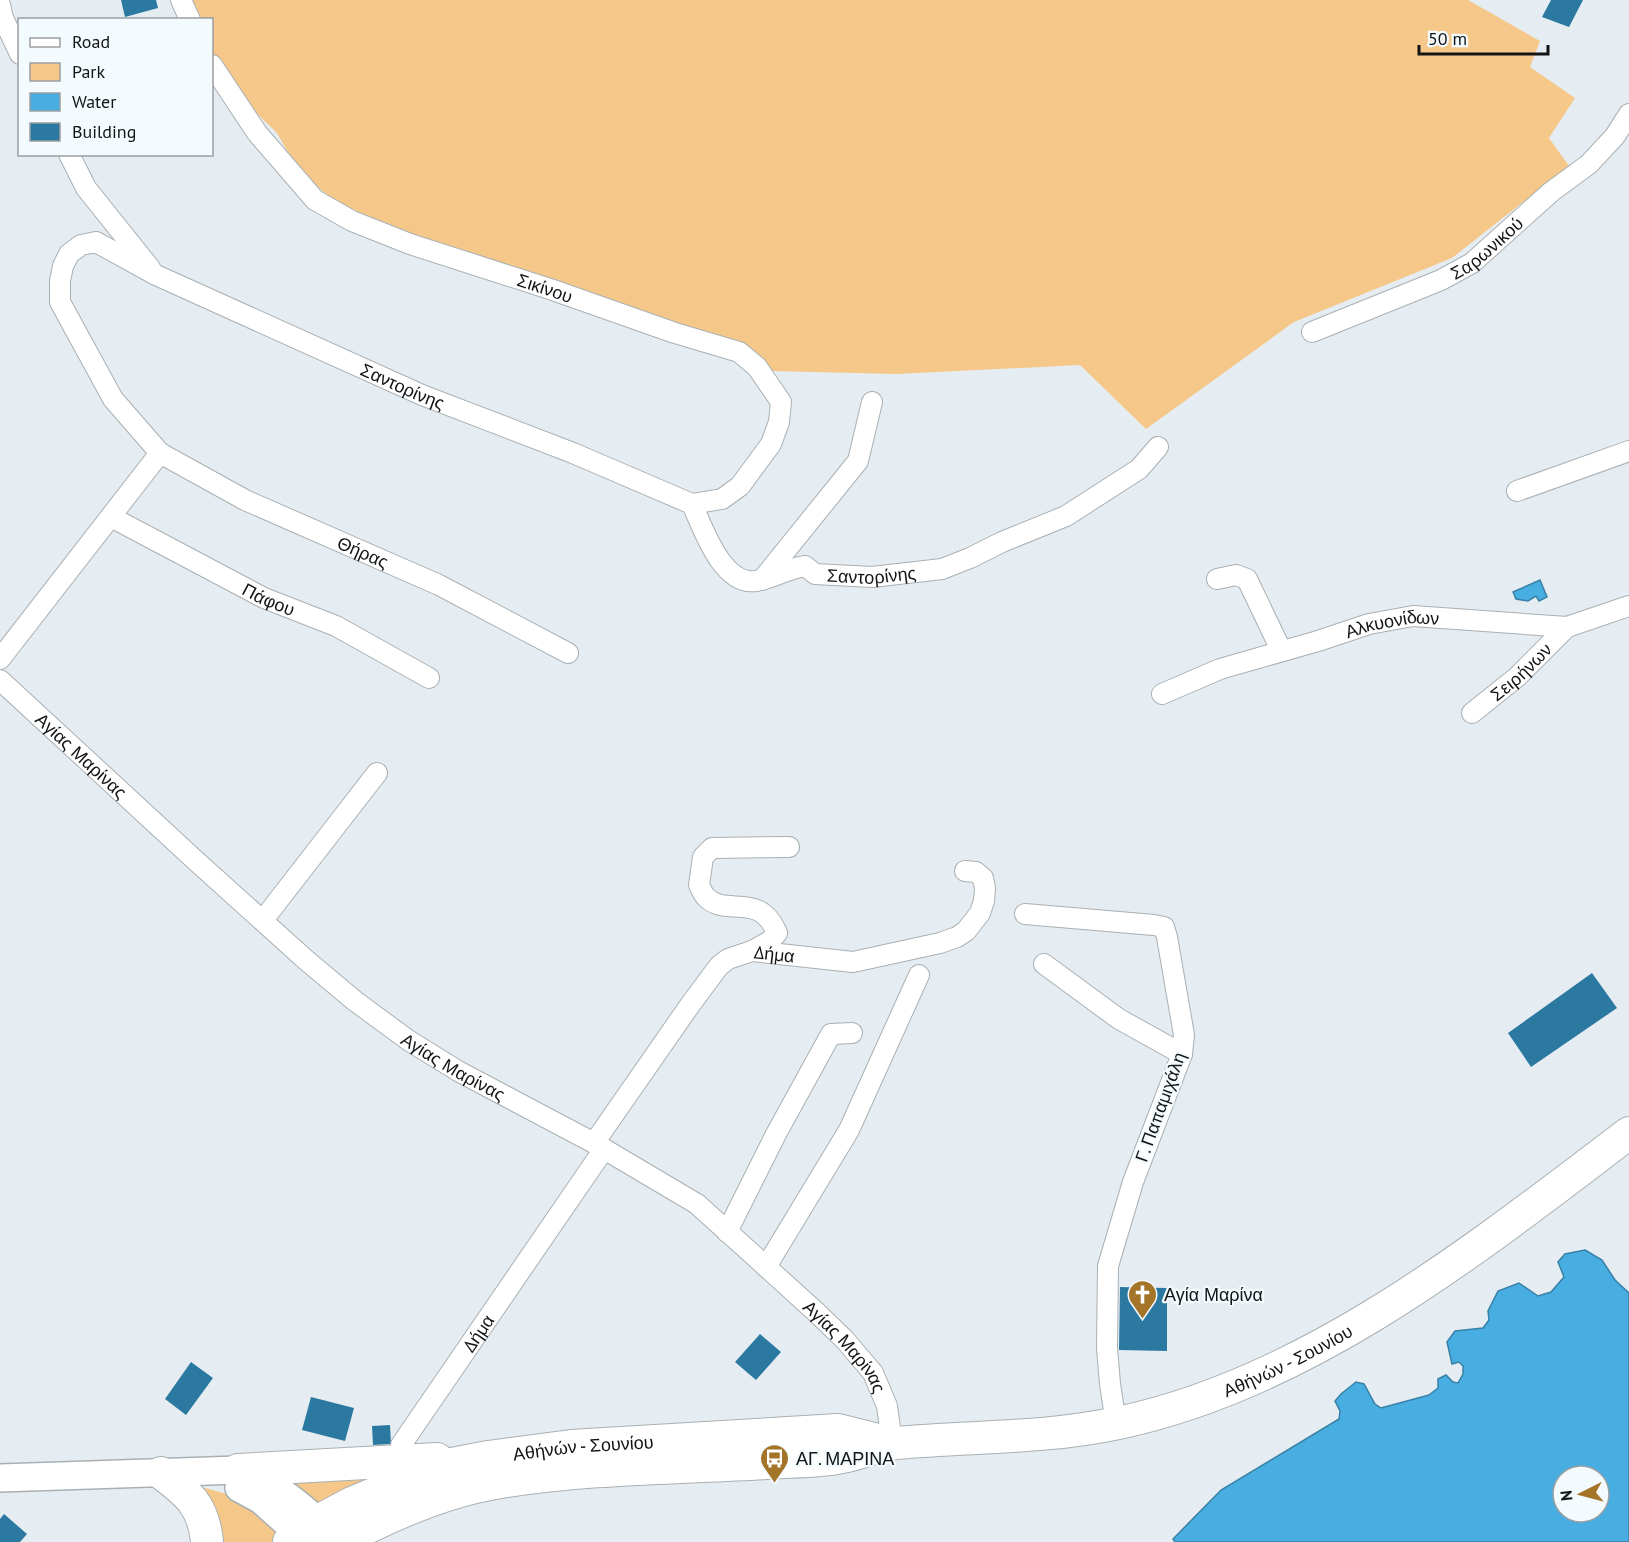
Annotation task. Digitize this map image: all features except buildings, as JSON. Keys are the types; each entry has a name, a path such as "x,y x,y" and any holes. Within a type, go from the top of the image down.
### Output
{"main road":[{"name":"Αθήνών - Σουνίου","path":"316,1537 363,1529 459,1492 494,1483 573,1474 840,1458 892,1443 1059,1433 1116,1424 1173,1409 1248,1381 1384,1310 1495,1234 1629,1134"},
{"name":"Αθήνών - Σουνίου","path":"316,1537 352,1503 452,1464 489,1457 571,1446 838,1430 892,1443"},
{"path":"0,1478 196,1472 489,1457"},
{"path":"238,1470 268,1482 316,1537"},
{"path":"196,1472 248,1492 316,1537"},
{"path":"161,1473 186,1491 197,1506 206,1524 207,1542"}],"street":[{"path":"181,0 189,18"},
{"path":"0,6 18,50"},
{"name":"Σικίνου","path":"213,66 258,133 315,200 352,221 410,244 550,289 675,333 739,352 757,367 781,402 779,422 771,444 740,486 722,499 692,504"},
{"name":"Σαρωνικού","path":"1312,332 1441,280 1472,263 1551,192 1589,164 1615,136 1629,114"},
{"path":"70,156 86,188 156,275"},
{"name":"Σαντορίνης","path":"160,453 113,399 60,302 63,266 69,254 81,244 96,242 156,275 422,395 573,453 692,504"},
{"path":"692,504 715,555 741,579 753,582 762,580 858,461 872,402"},
{"name":"Σαντορίνης","path":"762,580 805,566 815,574 873,578 942,569 1066,516 1139,469 1158,447"},
{"path":"1517,491 1629,451"},
{"path":"0,659 160,453"},
{"name":"Θήρας","path":"160,453 244,500 439,585 568,653"},
{"name":"Πάφου","path":"111,517 264,598 336,626 429,678"},
{"path":"1216,579 1236,575 1247,579 1281,650"},
{"name":"Αλκυονίδων","path":"1161,694 1220,669 1369,624 1413,616 1567,627 1629,606"},
{"name":"Σειρήνων","path":"1472,713 1517,677 1567,627"},
{"name":"Αγίας Μαρίνας","path":"0,680 355,1001 408,1040 495,1092 599,1146 697,1204 845,1340 873,1373 887,1406 892,1443"},
{"path":"263,920 377,772"},
{"path":"752,951 770,941 777,933 772,921 759,909 719,904 707,899 699,885 703,857 712,848 789,847"},
{"name":"Δήμα","path":"400,1461 401,1445 599,1146 609,1123 647,1064 719,966 737,954 752,951 853,962 940,944 966,931 980,913 984,901 983,878 976,872 965,871"},
{"name":"Γ. Παπαμιχάλη","path":"1025,914 1164,927 1167,937 1184,1035 1182,1054 1133,1182 1108,1266 1107,1348 1116,1424"},
{"path":"1044,964 1119,1019 1182,1054"},
{"path":"766,1267 849,1130 919,975"},
{"path":"727,1232 776,1134 831,1034 852,1033"}],"green space":[{"path":"175,0 1468,0 1540,41 1530,67 1575,98 1549,138 1569,166 1452,258 1294,322 1146,429 1080,365 896,374 771,371 698,330 422,240 351,209 317,187 293,161 277,133 249,106 213,57 213,18 193,18"},
{"path":"408,1473 316,1514 267,1474"},
{"path":"191,1484 230,1495 289,1530 274,1542 217,1542"}],"water":[{"path":"1540,580 1547,597 1539,601 1536,596 1528,601 1516,599 1513,592"},
{"path":"1585,1250 1602,1260 1615,1280 1629,1293 1629,1542 1175,1542 1173,1539 1221,1490 1339,1419 1340,1411 1335,1401 1356,1382 1364,1384 1375,1404 1381,1408 1429,1395 1438,1388 1438,1379 1446,1375 1453,1382 1458,1383 1463,1374 1463,1366 1459,1362 1452,1364 1447,1342 1455,1331 1483,1328 1489,1320 1488,1311 1498,1291 1519,1283 1538,1296 1551,1292 1564,1277 1558,1262 1565,1254"}],"place":[{"name":"Αγία Μαρίνα","path":"1143,1320"},
{"name":"ΑΓ. ΜΑΡΙΝΑ","path":"775,1484"}]}
